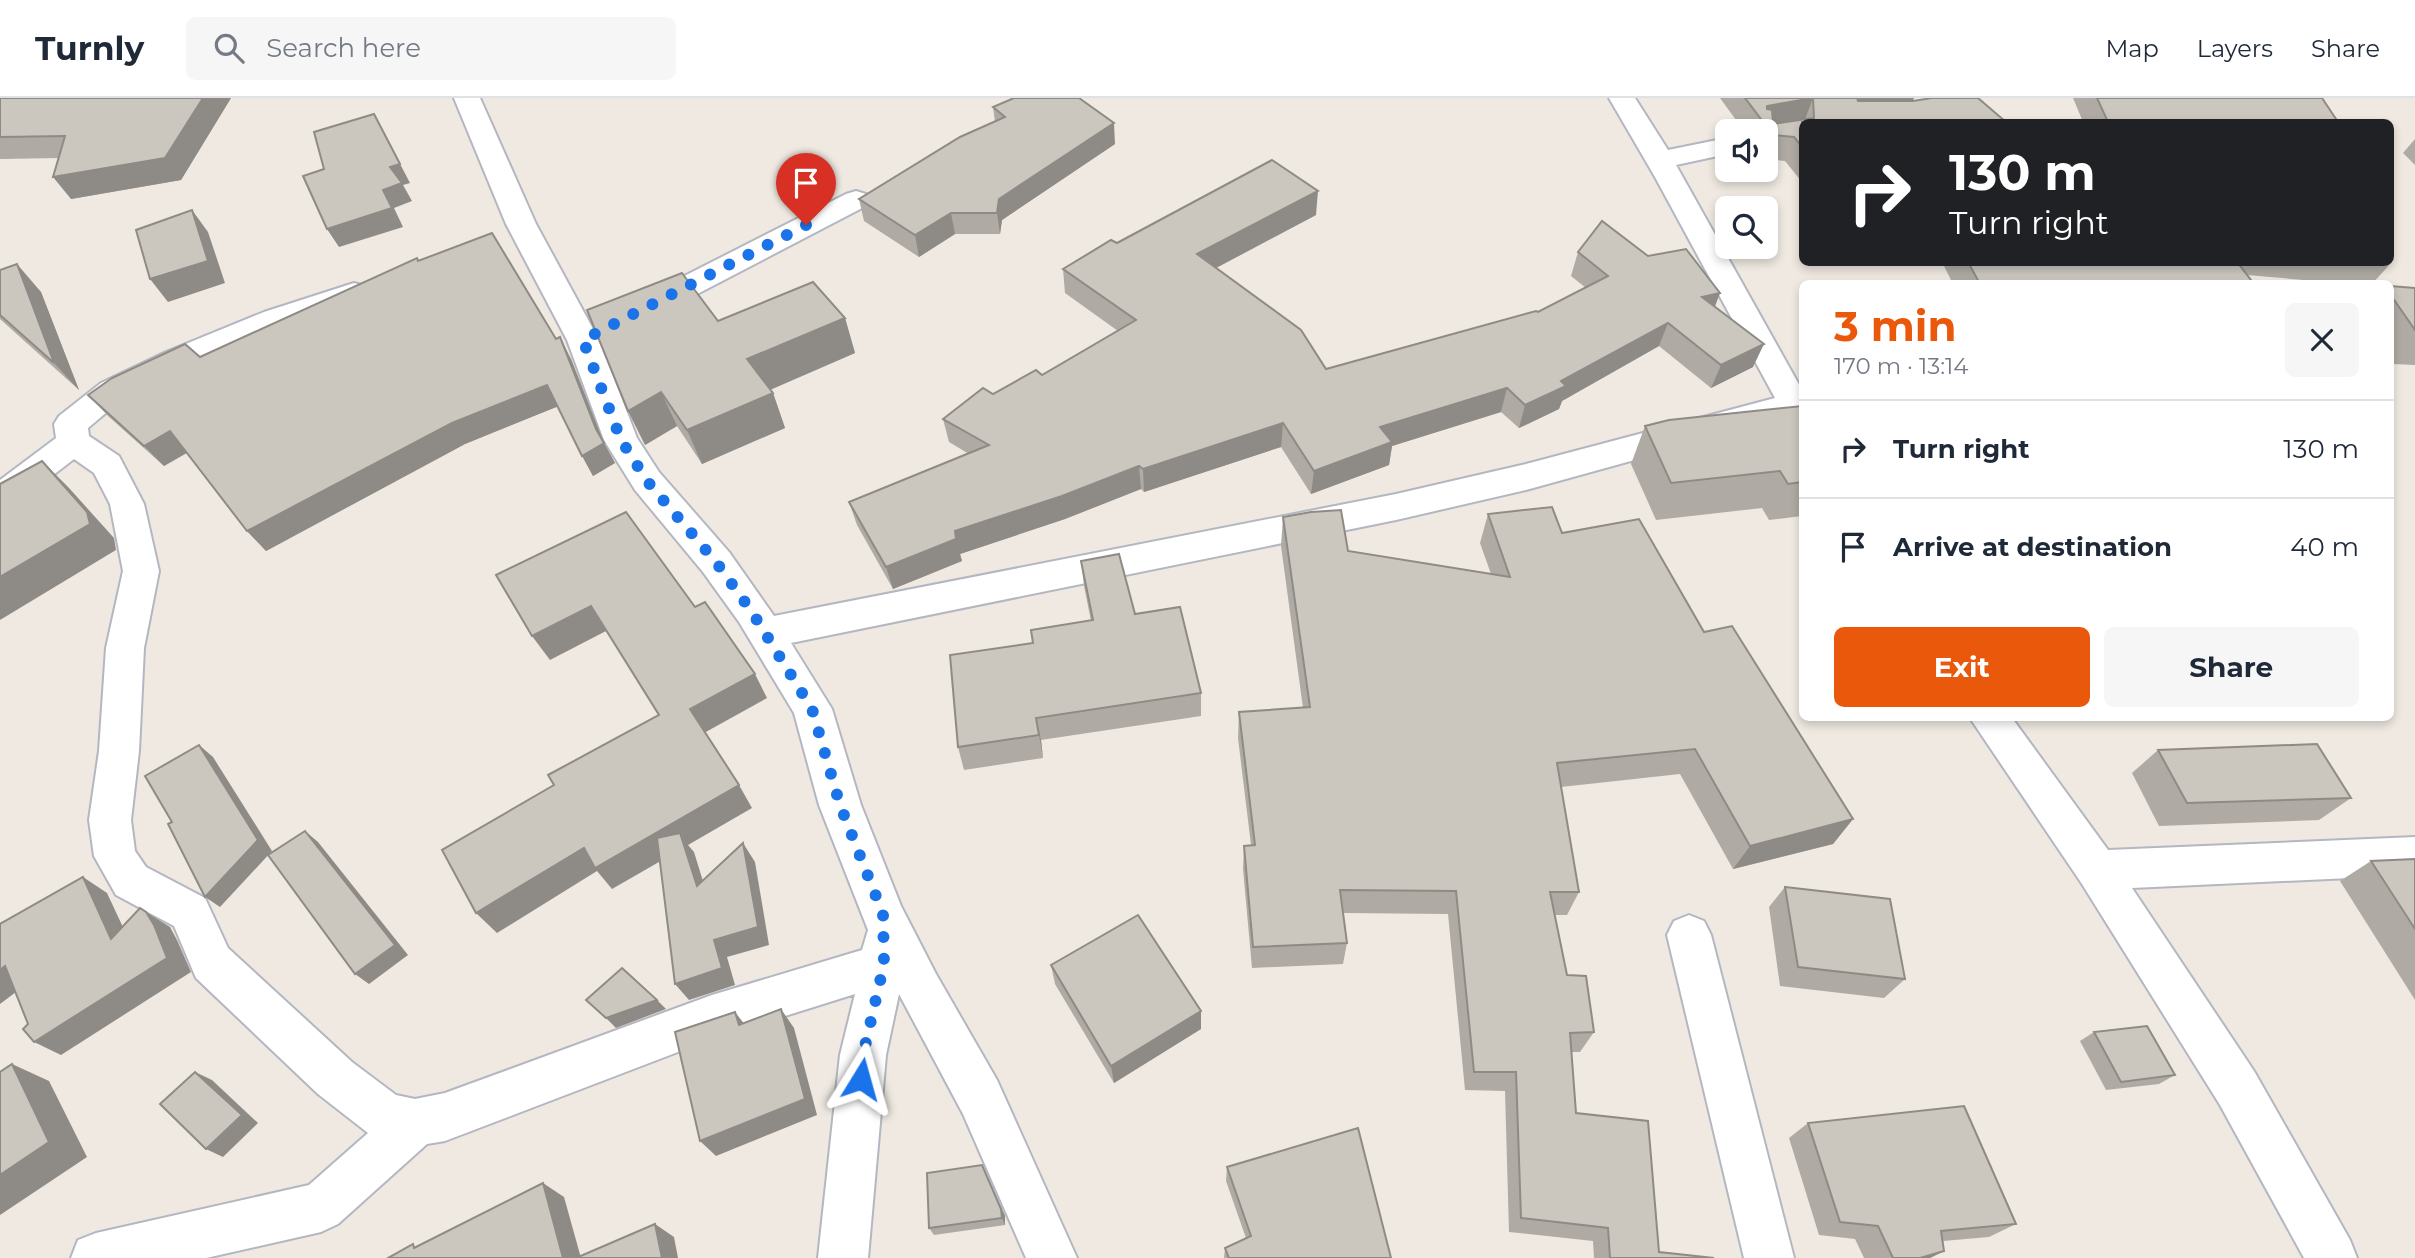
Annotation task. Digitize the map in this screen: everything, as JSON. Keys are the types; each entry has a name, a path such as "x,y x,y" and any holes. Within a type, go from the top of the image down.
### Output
{"street":[{"path":"467,98 509,229 603,329 621,440 647,481 716,562 812,709 840,805 883,914 920,989 980,1097 1052,1258"},
{"path":"765,634 1396,507 1799,410 1759,345 1661,160 1622,98"},
{"path":"1661,160 1715,149"},
{"path":"603,329 856,200"},
{"path":"382,282 275,319 113,391 71,424 73,442 107,465 127,504 141,571 125,648 119,751 110,820 115,856 131,881 190,912 212,963 335,1078 386,1117 415,1123 445,1117 712,1017 884,964"},
{"path":"0,498 73,442"},
{"path":"1992,721 2097,870 2237,1088 2332,1258"},
{"path":"2097,870 2415,856"},
{"path":"843,1258 863,1055 884,964 883,914"},
{"path":"1689,935 1769,1258"},
{"path":"96,1258 321,1207 415,1123"}],"building":[{"path":"0,98 203,98 165,158 53,177 65,136 0,137"},
{"path":"1014,98 1079,98 1114,123 999,199 997,213 951,213 915,235 859,199 960,137 1005,117 993,107"},
{"path":"1745,98 1813,98 1767,106 1767,109 1772,110 1773,119 1761,119"},
{"path":"1813,98 1913,101 1932,98 1978,98 2002,119 1807,119 1814,118"},
{"path":"2097,98 2322,98 2336,119 2107,119"},
{"path":"374,114 400,164 390,167 402,183 383,190 392,208 327,229 303,176 324,169 314,132"},
{"path":"1799,120 1799,143 1794,137 1778,135 1778,123"},
{"path":"1272,160 1318,191 1197,254 1301,330 1326,369 1538,312 1608,276 1578,252 1602,221 1648,256 1686,249 1720,293 1702,297 1764,344 1721,365 1668,323 1561,381 1566,386 1525,405 1507,388 1380,427 1392,442 1314,471 1283,423 1143,469 1139,466 1062,496 955,531 956,539 886,567 849,502 989,445 943,419 983,388 993,394 1036,370 1042,375 1136,320 1063,269 1111,240 1117,243"},
{"path":"192,210 208,261 150,279 136,230"},
{"path":"492,233 556,339 560,337 604,443 582,456 547,385 452,423 247,531 170,431 144,446 88,395 112,378 185,344 200,357 417,258 418,261"},
{"path":"17,264 54,363 0,315 0,270"},
{"path":"1970,266 2240,266 2251,280 1978,280"},
{"path":"682,273 718,321 813,282 845,318 747,359 773,393 687,430 661,392 628,411 587,310"},
{"path":"2394,286 2415,288 2415,330 2394,300"},
{"path":"1799,406 1799,482 1788,484 1780,471 1671,483 1645,426 1669,420"},
{"path":"42,461 87,512 90,524 0,577 0,484"},
{"path":"1552,507 1562,533 1639,519 1704,632 1732,626 1853,819 1750,846 1695,749 1557,763 1579,892 1550,892 1567,975 1586,976 1594,1032 1570,1033 1576,1113 1648,1121 1659,1252 1714,1258 1610,1258 1608,1228 1521,1218 1516,1072 1474,1072 1456,891 1340,890 1347,943 1253,947 1244,846 1255,845 1239,712 1310,707 1283,517 1341,510 1348,551 1510,577 1488,514"},
{"path":"626,512 695,607 705,602 755,674 690,709 739,785 595,868 584,848 476,913 442,850 554,785 548,775 659,715 591,606 532,636 496,575"},
{"path":"1119,554 1135,614 1180,607 1201,693 1036,718 1039,735 958,747 950,655 1033,643 1031,630 1093,620 1081,561"},
{"path":"2317,744 2351,798 2187,803 2158,750"},
{"path":"199,745 258,840 205,897 168,824 172,822 145,776"},
{"path":"305,831 395,945 355,974 268,855"},
{"path":"680,833 697,886 743,843 758,927 714,940 722,968 675,984 657,838"},
{"path":"2415,859 2415,929 2371,861"},
{"path":"83,877 111,939 140,908 154,925 167,958 34,1042 23,1029 28,1024 5,966 0,970 0,924"},
{"path":"1785,887 1890,899 1905,979 1798,967"},
{"path":"1138,915 1201,1011 1111,1066 1051,965"},
{"path":"622,968 657,1000 606,1018 586,1000"},
{"path":"781,1009 805,1099 700,1141 675,1032 735,1012 739,1025"},
{"path":"2147,1026 2175,1075 2121,1082 2094,1032"},
{"path":"12,1064 49,1142 0,1175 0,1072"},
{"path":"195,1072 242,1115 206,1149 160,1104"},
{"path":"1964,1106 2016,1224 1941,1231 1944,1251 1920,1258 1893,1258 1878,1226 1840,1222 1808,1123"},
{"path":"1358,1128 1391,1258 1229,1258 1225,1248 1251,1236 1227,1167"},
{"path":"982,1165 1001,1209 1002,1218 929,1228 927,1173"},
{"path":"543,1183 563,1258 388,1258 413,1244 414,1248"},
{"path":"655,1224 662,1258 576,1258"}],"route":[{"path":"806,225 583,340 621,440 647,481 716,562 752,612 812,709 840,805 883,914 884,964 863,1055 861,1079"}]}
